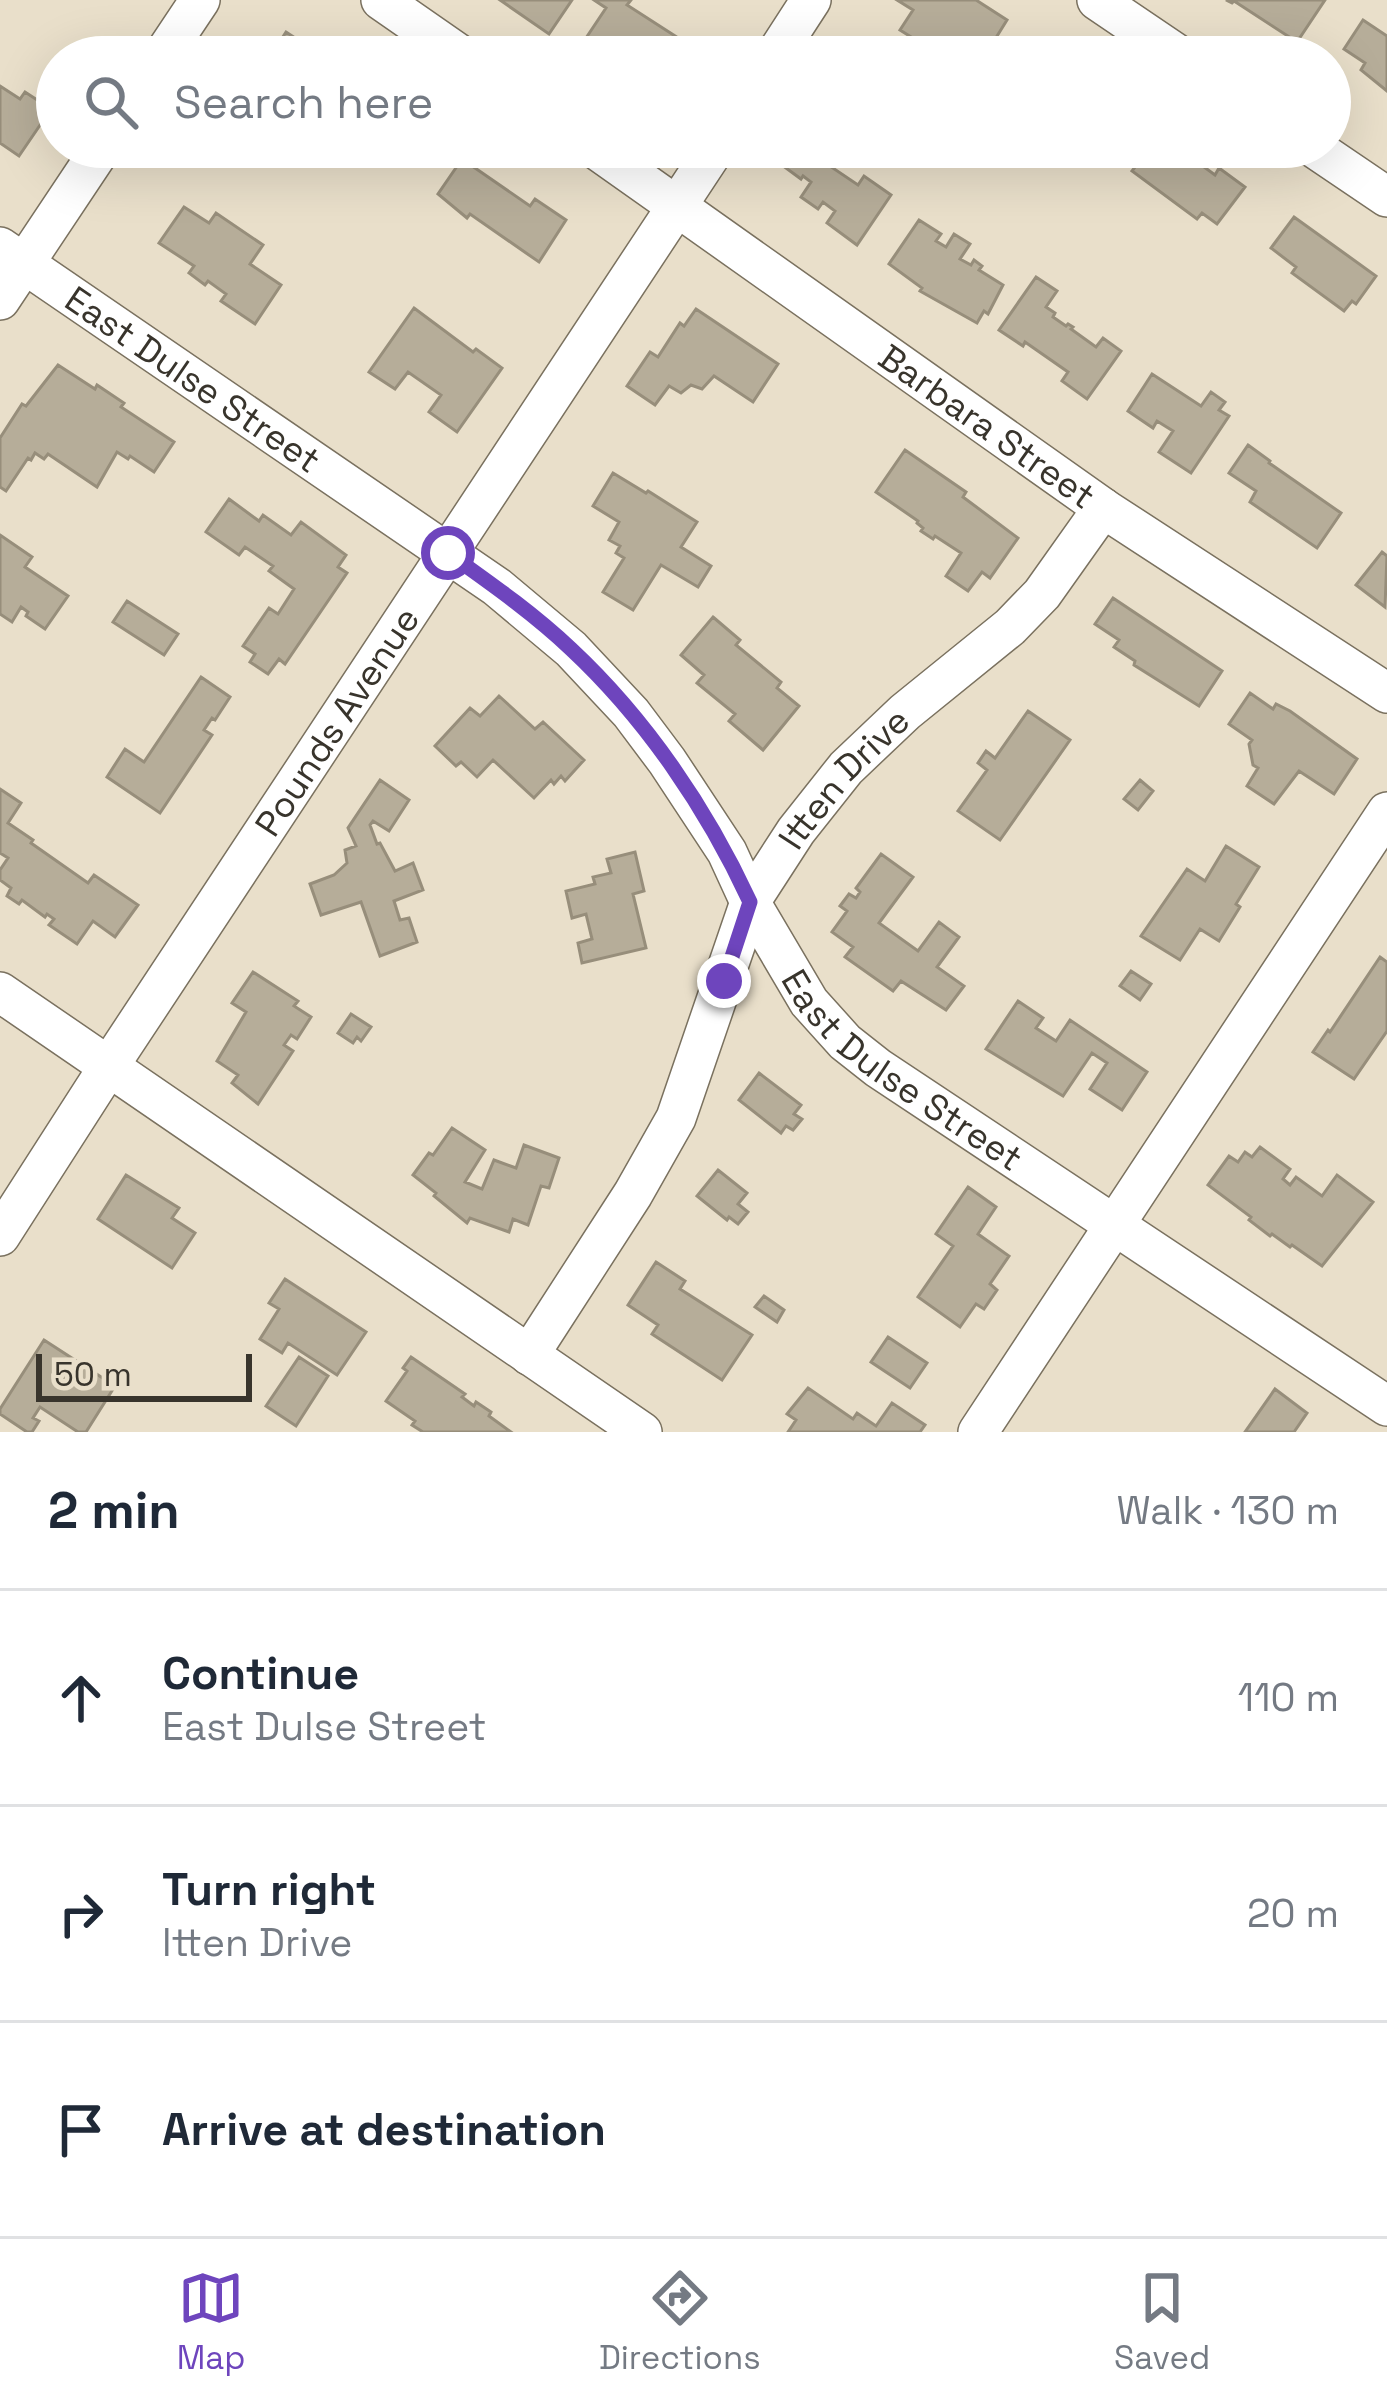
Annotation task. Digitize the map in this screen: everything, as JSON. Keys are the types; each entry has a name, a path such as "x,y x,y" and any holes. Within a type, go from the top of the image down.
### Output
{"street":[{"path":"176,36 200,0"},
{"path":"380,0 432,36"},
{"path":"788,36 812,0"},
{"path":"1097,0 1150,36"},
{"path":"0,300 12,255 84,168"},
{"name":"Barbara Street","path":"622,168 1103,508 1387,693"},
{"name":"Pounds Avenue","path":"0,1237 702,168"},
{"path":"1344,168 1387,197"},
{"name":"East Dulse Street","path":"12,255 497,587 571,649 631,712 668,761 727,852 750,902 809,1002 845,1042 1387,1406"},
{"name":"Itten Drive","path":"529,1355 676,1118 750,902 796,831 846,768 1026,610 1103,508"},
{"path":"978,1432 1387,812"},
{"path":"0,992 642,1432"}],"building":[{"path":"500,0 572,0 549,34"},
{"path":"594,0 631,0 627,5 675,36 587,36 606,8"},
{"path":"897,0 976,0 1007,20 997,36 910,36 900,30 913,10"},
{"path":"1226,0 1325,0 1301,36 1288,36"},
{"path":"1363,20 1387,36 1387,91 1361,70 1365,63 1351,54 1351,38"},
{"path":"0,86 20,99 25,92 36,99 36,131 19,156 0,143"},
{"path":"456,168 475,168 530,206 535,199 566,220 539,262 470,214 467,218 438,194"},
{"path":"786,168 833,168 858,185 864,176 891,195 857,245 827,223 835,211 823,202 818,209 801,197 811,182"},
{"path":"1206,168 1215,175 1219,168 1245,187 1217,224 1202,213 1197,219 1132,171"},
{"path":"184,207 209,223 216,213 263,245 250,264 281,285 255,324 221,301 226,294 189,273 194,266 159,243"},
{"path":"1294,217 1376,276 1356,304 1352,301 1344,311 1292,273 1296,267 1271,248"},
{"path":"919,220 941,234 936,241 946,247 954,234 970,244 960,259 971,265 974,260 982,266 979,270 1003,285 988,314 984,311 977,323 920,291 889,264"},
{"path":"1036,277 1057,291 1046,307 1055,313 1053,317 1096,347 1103,338 1121,351 1087,399 1062,381 1068,372 999,330"},
{"path":"414,308 502,368 457,432 429,412 441,395 408,372 395,389 369,372"},
{"path":"696,309 778,364 753,402 714,376 702,389 691,385 681,393 669,386 655,405 627,386 650,352 658,357 680,323 684,326"},
{"path":"58,365 95,389 97,385 174,442 154,472 117,452 97,487 48,454 44,459 35,453 6,491 0,487 0,438 22,404 26,406"},
{"path":"1152,374 1201,406 1211,392 1225,402 1219,410 1229,416 1191,473 1159,452 1173,431 1157,421 1153,428 1128,411"},
{"path":"1248,445 1341,513 1317,548 1250,502 1256,491 1229,473"},
{"path":"905,450 966,492 963,497 1018,538 990,578 982,572 968,591 946,576 961,553 921,531 918,521 876,492"},
{"path":"613,473 697,522 681,547 711,566 698,587 661,565 633,610 603,592 624,558 616,553 620,546 609,540 619,522 593,506"},
{"path":"229,499 259,521 263,515 291,535 301,522 346,555 338,567 347,573 285,664 279,659 268,674 250,662 255,654 243,646 269,608 278,614 294,589 269,571 273,566 245,547 239,555 206,532"},
{"path":"0,535 32,557 25,567 68,596 45,629 21,607 12,622 0,614"},
{"path":"1382,552 1387,556 1385,607 1356,585"},
{"path":"1113,598 1222,671 1199,706 1134,665 1135,661 1114,647 1119,640 1095,624"},
{"path":"127,601 178,634 164,655 113,622"},
{"path":"713,617 740,640 736,645 781,682 777,688 799,706 763,750 729,721 735,714 697,683 704,675 681,655"},
{"path":"201,677 230,697 204,730 212,735 160,813 107,777 125,749 144,762"},
{"path":"1250,693 1273,709 1276,704 1290,711 1357,759 1334,794 1299,771 1274,804 1247,786 1258,768 1253,765 1252,740 1229,724"},
{"path":"499,696 535,729 543,722 584,760 565,781 561,776 554,784 551,780 534,798 493,760 477,777 461,762 456,766 435,746 470,708 480,716"},
{"path":"1028,711 1070,740 1000,840 958,811 987,770 978,763 986,751 995,758"},
{"path":"380,780 409,800 389,831 373,821 370,825 377,844 395,871 413,863 423,890 394,901 400,920 409,918 417,942 380,956 361,902 321,915 310,884 334,875 347,863 345,850 356,846 348,828"},
{"path":"1140,780 1153,791 1138,810 1124,799"},
{"path":"0,789 21,803 8,823 31,843 88,883 94,875 138,905 115,937 93,921 77,944 49,925 54,919 47,914 7,896 11,888 0,880 8,858 0,853"},
{"path":"1226,846 1259,867 1219,941 1200,929 1180,960 1141,936 1187,869 1205,881"},
{"path":"635,852 644,891 633,894 646,948 582,963 578,943 592,939 586,914 572,918 566,891 595,884 593,877 611,873 607,859"},
{"path":"881,854 913,877 879,923 918,951 939,922 959,937 937,967 964,986 946,1010 901,981 893,991 845,957 853,947 832,932 847,911 840,906 849,894 856,898 860,892 856,888"},
{"path":"1380,957 1387,962 1387,1031 1354,1079 1313,1052"},
{"path":"1131,971 1151,984 1140,1000 1120,986"},
{"path":"253,972 298,1001 294,1006 311,1017 297,1039 291,1035 284,1045 293,1051 258,1104 232,1083 238,1075 217,1061 246,1012 232,1003"},
{"path":"1018,1001 1043,1018 1036,1028 1056,1041 1070,1020 1147,1072 1122,1110 1090,1089 1107,1063 1092,1053 1063,1096 986,1049"},
{"path":"351,1014 371,1027 361,1041 357,1037 353,1043 338,1033"},
{"path":"759,1073 801,1105 794,1114 802,1119 793,1130 786,1126 781,1133 739,1100"},
{"path":"452,1128 485,1150 465,1182 482,1189 494,1160 516,1168 524,1145 559,1158 549,1188 541,1186 528,1225 513,1219 509,1232 470,1218 467,1223 413,1175"},
{"path":"1260,1147 1290,1169 1283,1179 1290,1185 1296,1177 1322,1196 1337,1175 1373,1202 1322,1266 1270,1236 1208,1185 1229,1156 1238,1162 1245,1152 1252,1157"},
{"path":"718,1170 747,1193 738,1204 748,1212 738,1224 697,1196"},
{"path":"126,1175 179,1208 172,1218 195,1233 172,1268 98,1219"},
{"path":"968,1187 996,1207 978,1234 1009,1256 990,1284 997,1290 984,1309 976,1304 960,1327 918,1297 953,1246 936,1234"},
{"path":"656,1262 685,1281 680,1289 752,1335 722,1380 652,1334 658,1325 628,1305"},
{"path":"285,1279 366,1332 337,1375 288,1343 282,1353 260,1339 279,1309 269,1303"},
{"path":"764,1296 784,1310 777,1322 755,1307"},
{"path":"888,1337 927,1363 910,1388 871,1362"},
{"path":"44,1340 115,1386 86,1432 78,1432 40,1407 32,1432 0,1414"},
{"path":"299,1357 328,1376 296,1426 266,1406"},
{"path":"411,1357 465,1394 462,1397 474,1406 476,1402 491,1412 489,1416 511,1432 423,1432 412,1425 415,1421 386,1401"},
{"path":"808,1388 853,1419 857,1413 876,1426 892,1403 925,1425 920,1432 788,1432 796,1420 787,1414"},
{"path":"1275,1389 1307,1413 1294,1432 1245,1432"}],"route":[{"path":"448,553 571,649 631,712 727,852 750,902 724,981"}]}
